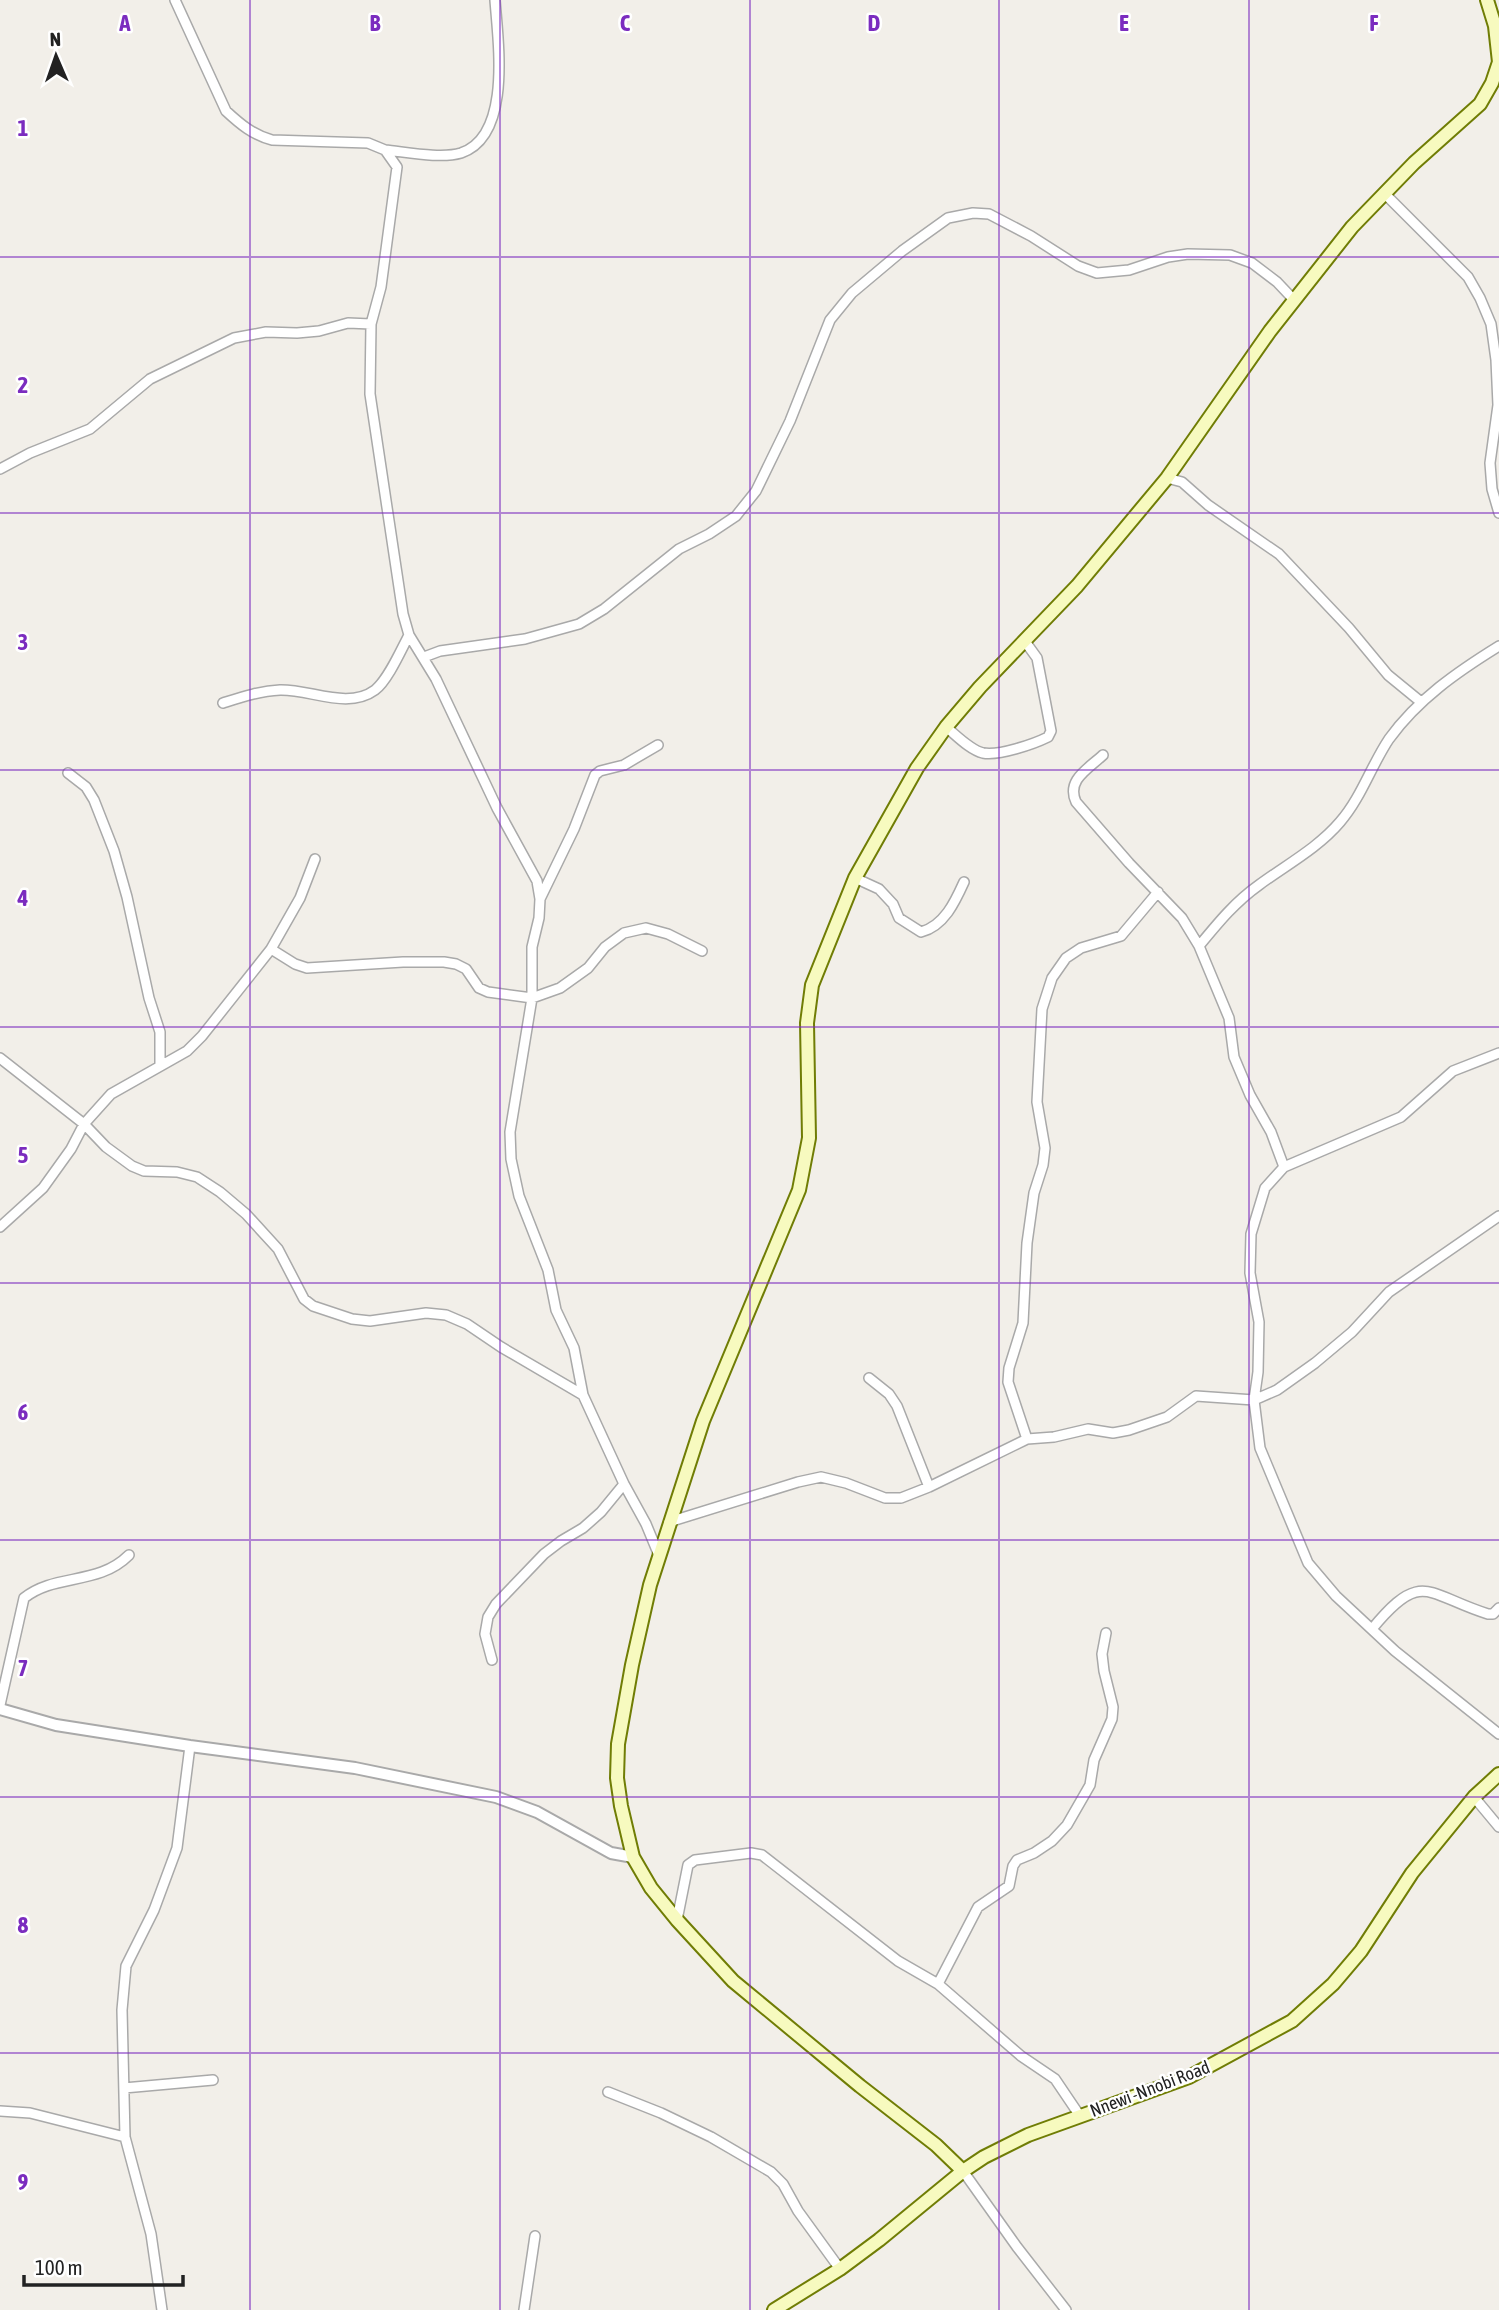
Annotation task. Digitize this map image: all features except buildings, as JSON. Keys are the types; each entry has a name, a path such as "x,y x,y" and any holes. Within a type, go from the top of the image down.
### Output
{"main road":[{"path":"963,2171 936,2145 733,1981 651,1888 634,1857 617,1778 618,1744 632,1665 659,1553 703,1421 799,1190 808,1138 807,1023 811,985 855,878 917,768 946,727 1077,586 1167,478 1270,331 1352,227 1414,163 1480,104 1492,83 1499,62 1487,0"},
{"name":"Nnewi -Nnobi Road","path":"774,2310 840,2269 984,2157 1028,2135 1189,2077 1292,2021 1333,1984 1361,1951 1412,1873 1475,1797 1499,1774"}],"street":[{"path":"175,0 226,111 258,136 272,140 368,144 385,150 450,155 475,146 490,126 498,96 495,0"},
{"path":"385,150 397,167 382,287 371,324 370,394 403,614 409,635 424,657 497,808 537,881 540,899 539,918 532,947 533,998 510,1132 511,1159 519,1196 548,1270 556,1310 574,1348 583,1395 659,1553"},
{"path":"1384,194 1468,277 1490,324 1496,360 1498,405 1490,463 1492,489 1499,513"},
{"path":"424,657 440,651 525,639 579,624 604,609 679,549 736,516 756,491 830,320 862,285 902,251 948,218 973,213 989,214 1031,236 1078,266 1097,273 1129,270 1168,257 1188,254 1230,255 1252,263 1277,282 1294,300"},
{"path":"0,470 30,453 90,429 150,379 234,338 266,332 319,331 348,323 371,324"},
{"path":"1167,478 1182,482 1208,505 1279,554 1349,628 1388,675 1421,702"},
{"path":"223,703 258,692 282,690 335,698 369,694 378,688 409,635"},
{"path":"946,727 975,750 984,753 1048,737 1051,731 1042,678 1037,658 1024,640"},
{"path":"1199,946 1230,909 1259,885 1306,853 1339,823 1360,793 1389,739 1421,702 1435,689 1499,646"},
{"path":"540,899 574,829 595,775 600,771 624,765 658,745"},
{"path":"1103,755 1073,782 1072,793 1076,802 1182,918 1199,946 1229,1018 1234,1057 1250,1095 1271,1132 1284,1167"},
{"path":"68,773 86,788 94,800 114,851 149,998 160,1032 160,1066"},
{"path":"0,1227 43,1188 71,1149 84,1124 111,1094 187,1051 202,1036 271,949 300,898 315,859"},
{"path":"855,878 879,889 893,904 899,918 921,932 933,928 943,918 964,881"},
{"path":"1027,1439 1008,1382 1009,1368 1023,1323 1027,1243 1034,1193 1045,1148 1037,1102 1042,1009 1052,978 1066,958 1081,948 1121,936 1158,892"},
{"path":"271,949 307,968 403,962 456,964 466,969 479,988 488,992 533,998 560,988 588,968 605,947 624,933 646,928 668,934 702,951"},
{"path":"1499,1053 1453,1071 1401,1117 1284,1167 1265,1188 1251,1234 1250,1273 1259,1322 1258,1373 1254,1400 1260,1448 1308,1563 1336,1596 1371,1629 1499,1734"},
{"path":"0,1058 84,1124 106,1147 132,1166 144,1171 177,1172 197,1177 220,1192 246,1213 278,1249 304,1299 313,1306 352,1319 370,1321 426,1313 446,1315 467,1324 583,1395"},
{"path":"669,1522 821,1477 885,1498 901,1498 1027,1439 1054,1437 1088,1429 1113,1433 1129,1430 1167,1417 1196,1396 1254,1400 1277,1390 1315,1363 1352,1332 1389,1292 1499,1216"},
{"path":"869,1378 889,1394 897,1406 929,1487"},
{"path":"492,1660 485,1634 488,1616 496,1604 544,1554 583,1528 601,1512 624,1484"},
{"path":"129,1555 118,1566 102,1574 34,1589 24,1598 0,1707 56,1725 355,1768 496,1797 537,1812 611,1853 634,1857"},
{"path":"1371,1629 1400,1598 1416,1592 1442,1594 1488,1614 1493,1614 1499,1608"},
{"path":"938,1984 978,1907 1009,1886 1017,1860 1052,1841 1067,1825 1090,1785 1094,1760 1112,1719 1113,1707 1102,1654 1106,1633"},
{"path":"162,2310 151,2234 125,2137 122,2010 126,1966 154,1910 177,1848 190,1746"},
{"path":"1475,1797 1499,1827"},
{"path":"677,1920 688,1865 695,1860 751,1853 761,1855 898,1961 938,1984 1021,2056 1055,2079 1080,2116"},
{"path":"124,2088 213,2080"},
{"path":"608,2092 698,2131 771,2172 783,2184 798,2211 840,2269"},
{"path":"0,2111 30,2113 125,2137"},
{"path":"963,2171 1066,2310"},
{"path":"524,2310 535,2236"}]}
